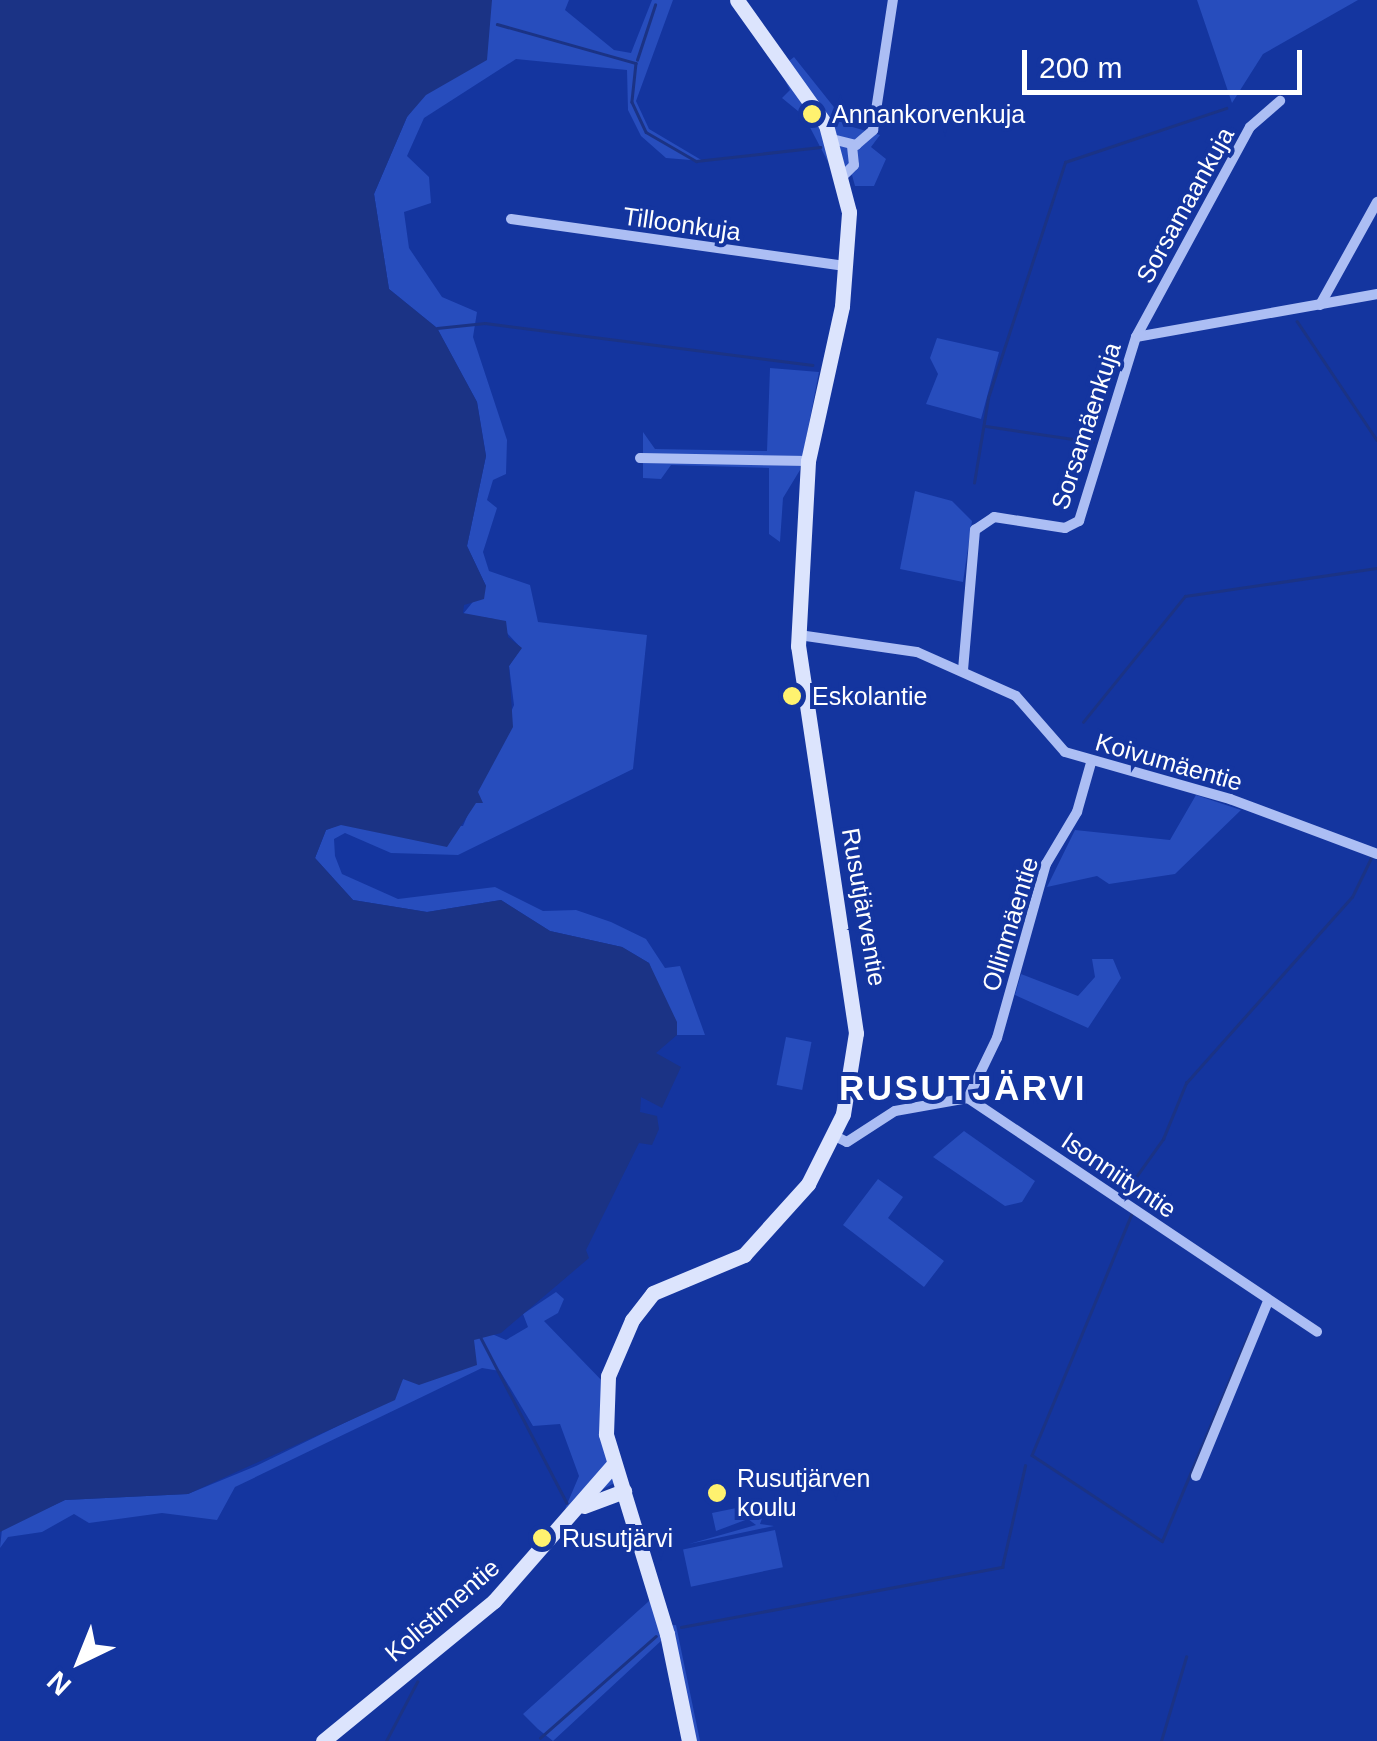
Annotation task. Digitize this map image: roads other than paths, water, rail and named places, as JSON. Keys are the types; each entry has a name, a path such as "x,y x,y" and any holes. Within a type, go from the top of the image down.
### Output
{"main road":[{"name":"Rusutjärventie","path":"690,1741 614,1464 605,1398 632,1320 653,1293 765,1240 835,1136 851,1077 855,1006 801,695 799,635 808,460 848,266 844,175 832,139 737,0"},
{"name":"Kolistimentie","path":"322,1741 494,1601 584,1506 614,1464"},
{"name":"Kolistimentie","path":"584,1506 624,1491"}],"street":[{"path":"852,146 873,130 893,0"},
{"name":"Sorsamaankuja","path":"1136,337 1250,127 1280,101"},
{"path":"832,139 852,146"},
{"path":"844,175 854,165 852,146"},
{"path":"1320,305 1377,202"},
{"name":"Tilloonkuja","path":"511,219 848,266"},
{"name":"Sorsamäenkuja","path":"963,670 975,530 994,517 1065,528 1079,522 1136,337 1377,294"},
{"path":"640,458 808,460"},
{"name":"Koivumäentie","path":"799,635 892,645 963,670 1016,696 1066,752 1090,763 1230,799 1377,854"},
{"name":"Ollinmäentie","path":"968,1098 996,1038 1046,864 1078,812 1090,763"},
{"path":"835,1136 847,1142 895,1111 968,1098"},
{"name":"Isonniityntie","path":"968,1098 1316,1332"},
{"path":"1196,1476 1268,1301"}],"waterway":[{"path":"637,60 655,5"},
{"path":"497,24 636,63 632,102 646,132 696,161 820,147"},
{"path":"974,483 988,398 1065,162 1226,108"},
{"path":"1297,321 1377,440"},
{"path":"437,328 485,323 812,365"},
{"path":"986,426 1093,442"},
{"path":"1083,722 1185,596 1377,568"},
{"path":"1126,1191 1163,1139 1186,1083 1352,897 1371,858"},
{"path":"1132,1214 1032,1455 1162,1541 1249,1333"},
{"path":"480,1336 567,1503"},
{"path":"681,1627 1002,1567 1025,1466"},
{"path":"540,1738 656,1636"},
{"path":"1161,1741 1186,1657"},
{"path":"386,1741 417,1682"}],"place":[{"name":"Annankorvenkuja","path":"812,114"},
{"name":"Eskolantie","path":"792,696"},
{"name":"Rusutjärven koulu","path":"717,1493"},
{"name":"Rusutjärvi","path":"542,1538"}],"district":[{"name":"RUSUTJÄRVI","path":"963,1088"}]}
